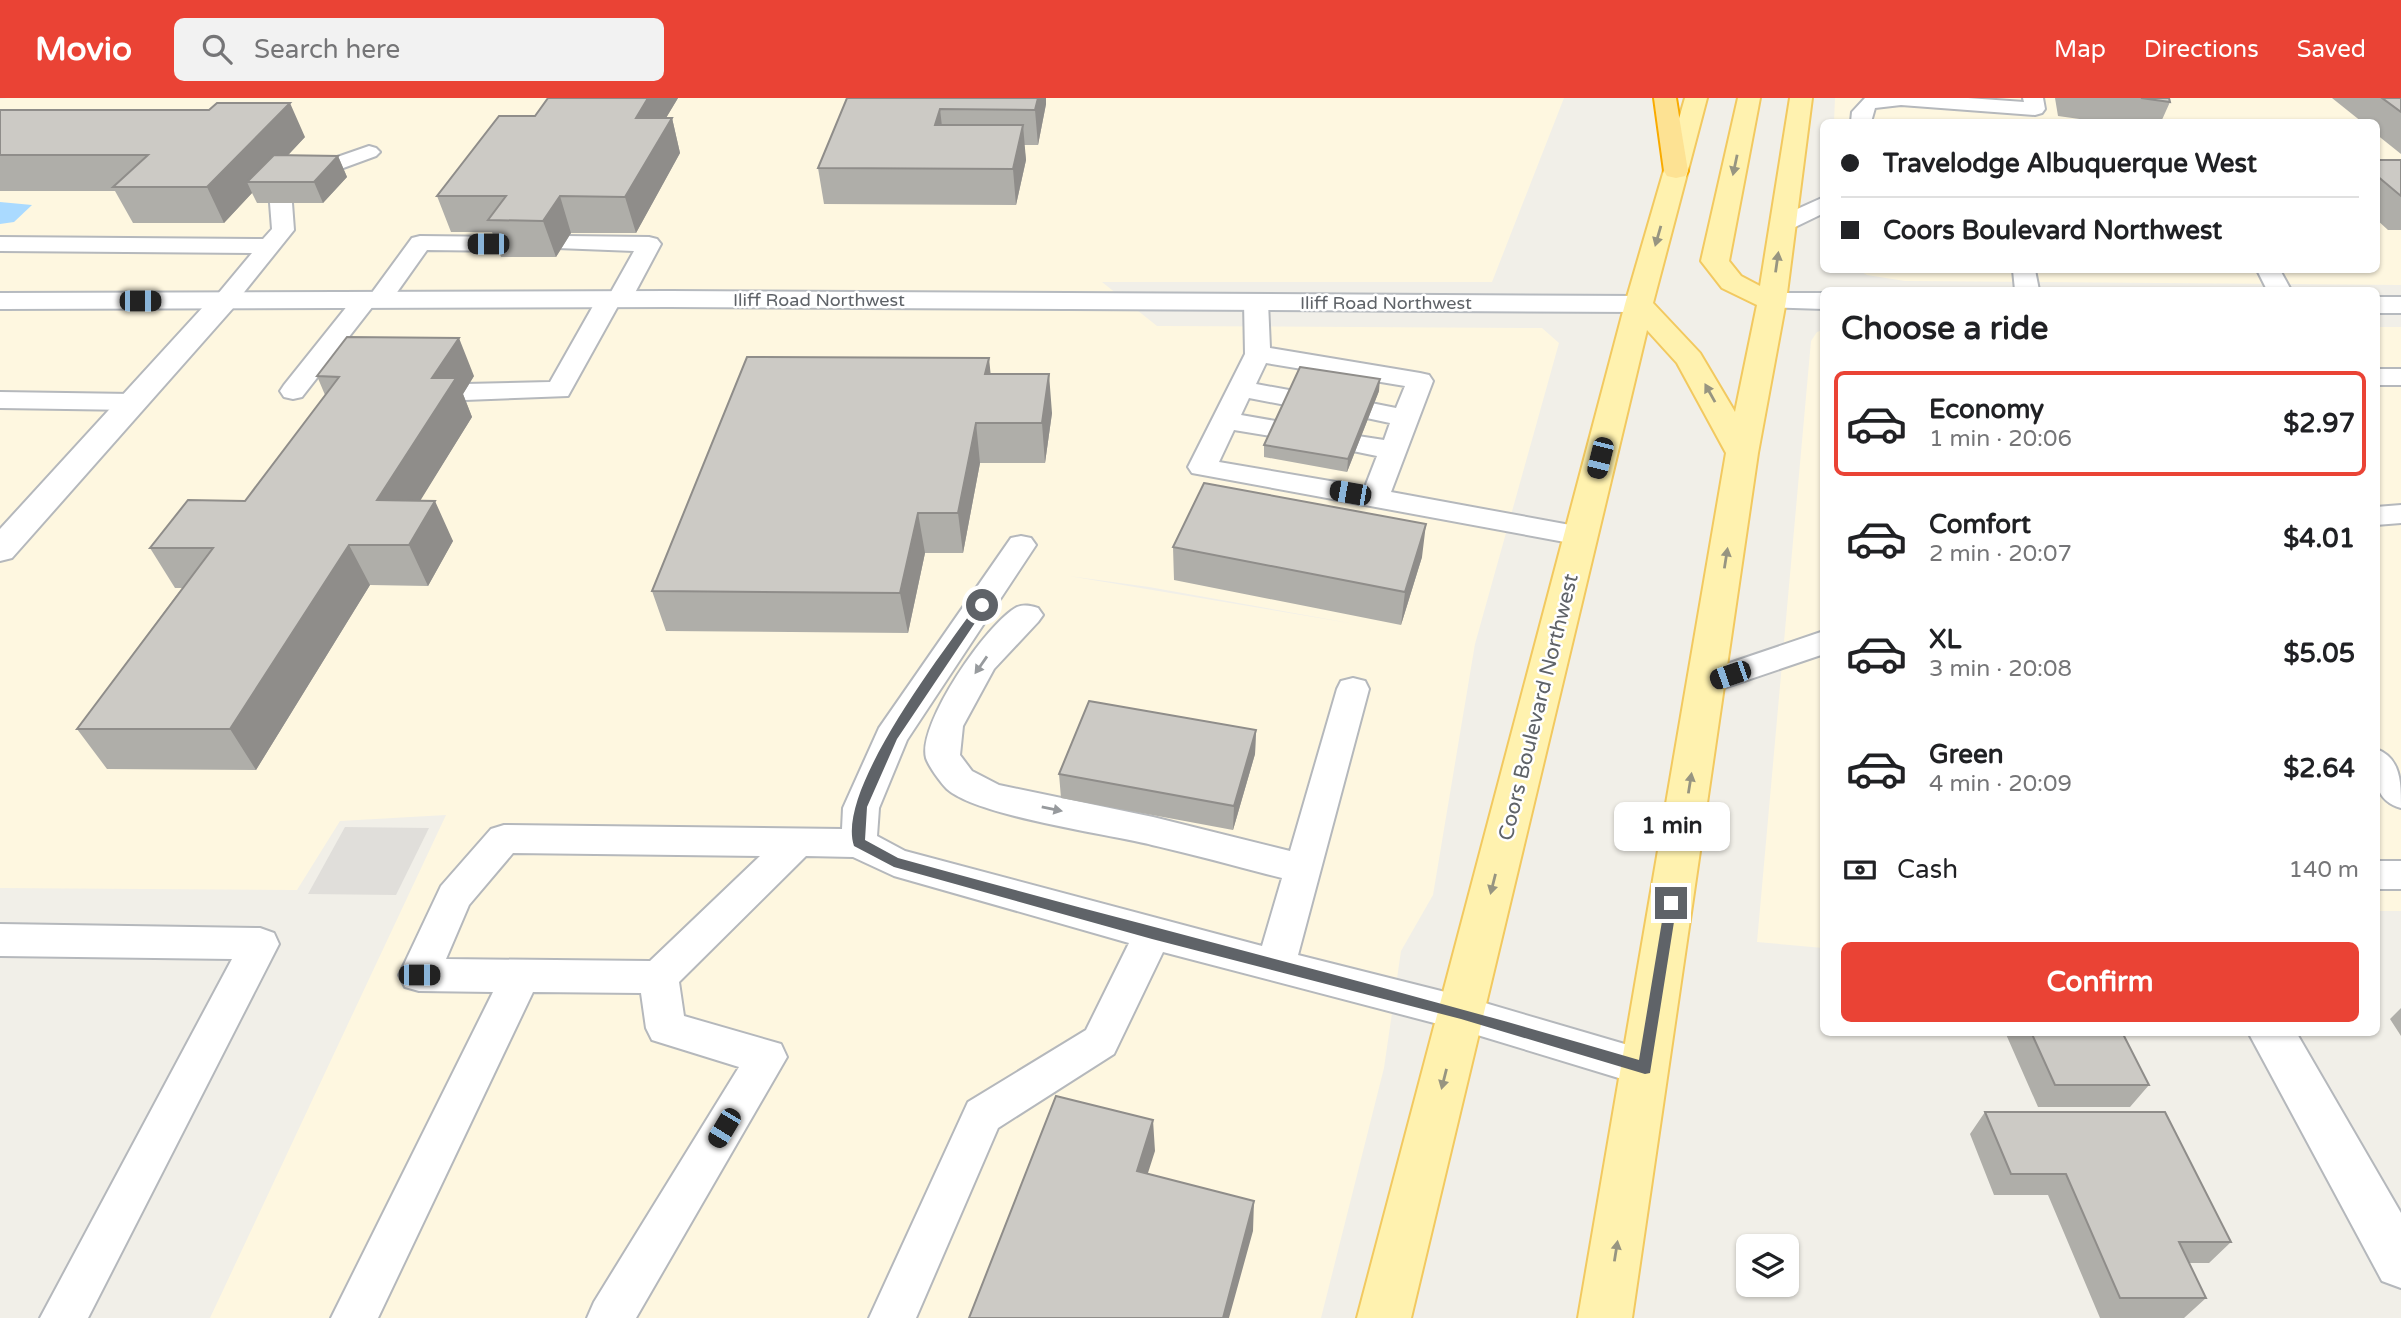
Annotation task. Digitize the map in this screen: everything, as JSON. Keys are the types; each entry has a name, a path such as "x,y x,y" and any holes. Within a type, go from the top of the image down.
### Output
{"highway":[{"path":"1665,98 1676,171"}],"main road":[{"name":"Coors Boulevard Northwest","path":"1384,1318 1639,304 1696,98"},
{"path":"1749,98 1715,261 1722,275 1736,287 1772,300"},
{"path":"1605,1318 1742,453 1772,300 1801,98"},
{"path":"1639,304 1690,359 1742,453"}],"street":[{"name":"Iliff Road Northwest","path":"0,301 614,299 1639,304"},
{"path":"0,550 224,300"},
{"path":"1772,300 1820,301"},
{"path":"2380,305 2401,305"},
{"path":"2273,1036 2401,1263"}],"lane":[{"path":"1861,119 1862,112 1869,103 1901,99 1990,101 2035,109 2033,98"},
{"path":"305,176 369,152"},
{"path":"224,300 283,230 281,203"},
{"path":"1783,224 1820,206"},
{"path":"329,392 293,391 420,243 511,244"},
{"path":"465,392 559,390 649,244 565,243"},
{"path":"0,244 269,246"},
{"path":"1256,302 1258,354 1202,467 1581,536"},
{"path":"1258,354 1420,380 1375,498"},
{"path":"2380,377 2401,377"},
{"path":"1241,390 1291,398"},
{"path":"0,400 132,402"},
{"path":"1371,411 1406,418"},
{"path":"1225,421 1277,429"},
{"path":"1358,444 1393,450"},
{"path":"2380,516 2401,514"},
{"path":"859,843 861,807 891,737 1021,545"},
{"path":"1027,615 981,662 946,726 943,757 960,780 991,796 1153,831 1303,869"},
{"path":"1706,683 1820,643"},
{"path":"1276,965 1353,690"},
{"path":"2380,766 2401,795"},
{"path":"798,842 659,977 419,975 454,897 504,839 798,842 859,843 894,862 1152,934 1461,1013 1645,1068"},
{"path":"2380,875 2401,875"},
{"path":"892,1318 983,1115 1100,1042 1152,934"},
{"path":"0,940 260,944 63,1318"},
{"path":"354,1318 521,976"},
{"path":"610,1318 767,1057 666,1028 659,977"}],"shaded area":[{"path":"1564,98 1492,282 1102,282 1157,326 1542,328 1559,343 1475,644 1433,895 1401,951 1384,1068 1321,1318 210,1318 446,815 340,821 297,890 0,888 0,99","holes":["1069,576 1149,587 1355,624"]},
{"path":"1835,98 2401,98 2401,285 1905,281 1863,273 2380,273 2380,119 1834,119"},
{"path":"2380,327 2401,327 2401,911 2380,911"},
{"path":"1820,331 1820,948 1757,942 1811,341"},
{"path":"345,827 429,828 396,895 308,894"}],"water":[{"path":"0,202 32,205 14,222 0,224"}],"building":[{"path":"548,98 648,98 636,118 672,118 625,197 560,196 543,221 488,220 506,196 437,196 499,116 535,116"},
{"path":"847,98 1038,98 1035,110 940,109 935,125 1023,125 1013,169 818,168"},
{"path":"2141,98 2169,98 2170,102"},
{"path":"2382,98 2401,98 2401,112"},
{"path":"217,103 290,103 207,187 113,187 148,155 0,155 0,110 209,110"},
{"path":"274,155 338,156 314,182 247,182"},
{"path":"2380,160 2401,160 2401,196 2380,178"},
{"path":"347,337 459,338 432,378 456,378 377,500 435,501 409,545 349,545 230,729 77,729 213,548 150,548 188,500 245,501 339,377 317,376"},
{"path":"747,357 989,358 985,374 1049,374 1042,423 976,423 958,513 918,513 900,593 652,591"},
{"path":"1300,367 1380,379 1348,459 1264,445"},
{"path":"1204,483 1426,524 1405,592 1173,547"},
{"path":"1089,701 1256,730 1234,806 1059,774"},
{"path":"2033,1036 2124,1036 2149,1085 2055,1085"},
{"path":"1056,1096 1153,1120 1137,1171 1254,1201 1223,1318 969,1318"},
{"path":"1985,1112 2165,1112 2231,1242 2179,1242 2206,1298 2120,1298 2066,1174 2011,1174"}],"route":[{"path":"982,605 891,737 861,807 859,843 894,862 1152,934 1461,1013 1645,1068 1671,903"}]}
